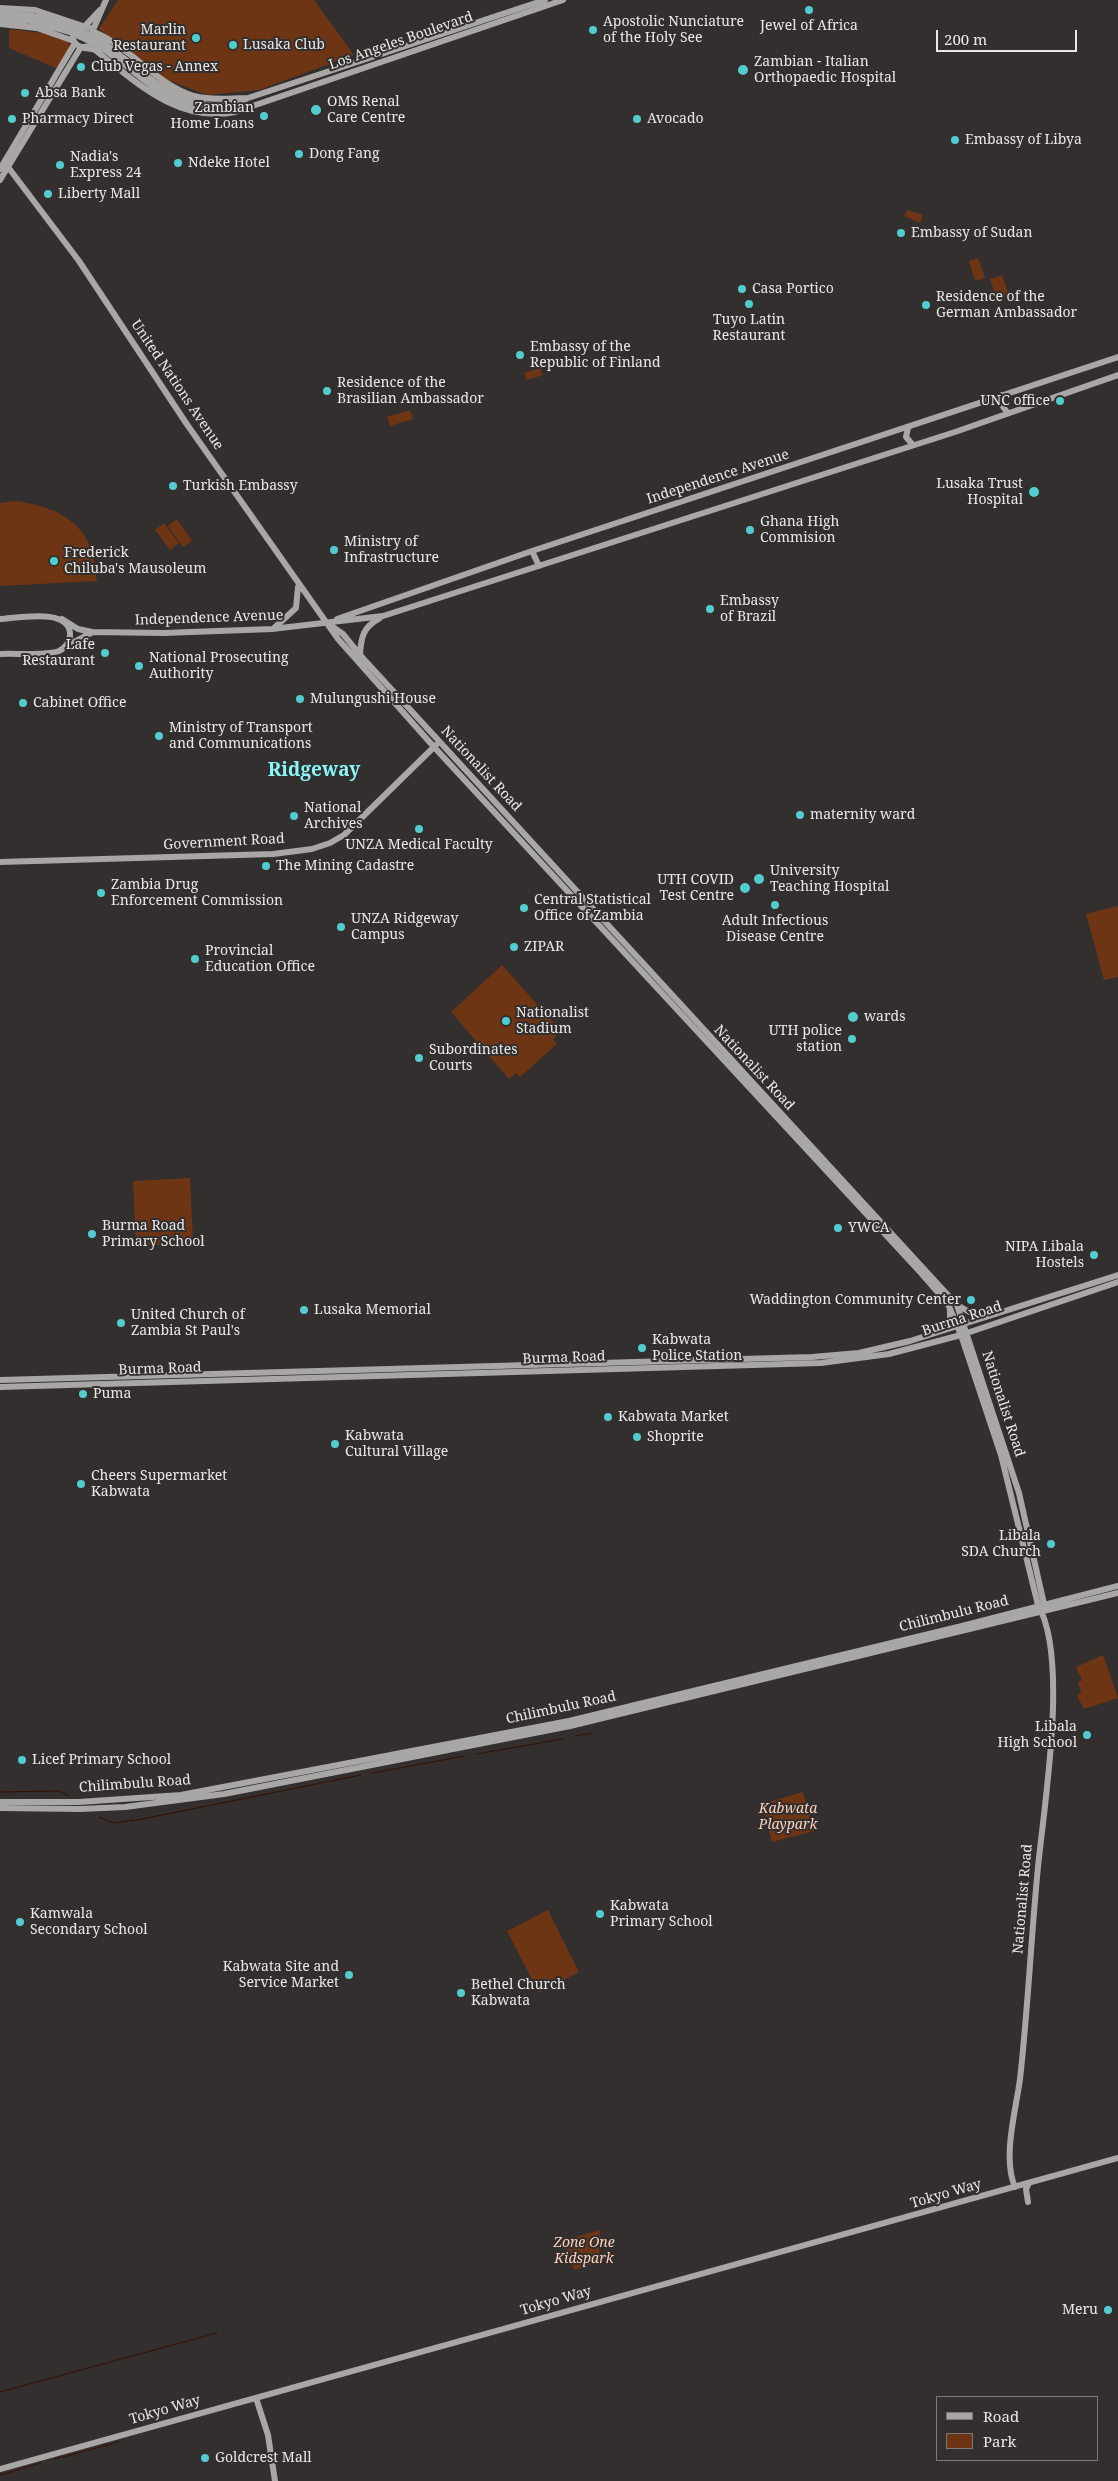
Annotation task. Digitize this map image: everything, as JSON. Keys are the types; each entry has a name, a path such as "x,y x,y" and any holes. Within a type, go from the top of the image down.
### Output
{"main road":[{"path":"78,44 93,43 94,31 106,0"},
{"name":"Los Angeles Boulevard","path":"0,14 32,16 71,29 97,41 164,90 184,100 225,105 545,0"},
{"name":"Los Angeles Boulevard","path":"0,24 38,28 95,50 158,98 189,111 221,115 248,108 563,0"},
{"path":"0,180 4,167 78,44 75,31 84,26 102,7"},
{"path":"0,8 35,10 84,26"},
{"name":"Los Angeles Boulevard","path":"0,19 31,21 71,29"},
{"name":"Los Angeles Boulevard","path":"84,26 179,90 196,96 214,99 248,98"},
{"name":"Los Angeles Boulevard","path":"97,41 162,94 182,104 207,109 248,108"},
{"name":"United Nations Avenue","path":"4,167 79,261 186,422 298,585 327,623"},
{"name":"Independence Avenue","path":"327,623 532,551 1118,357"},
{"name":"Independence Avenue","path":"0,619 54,616 78,629 92,632 164,634 272,630 383,616 905,448 1118,375"},
{"path":"1002,394 1001,404 1007,412"},
{"path":"994,397 1001,405 999,415"},
{"path":"908,428 906,437 912,445"},
{"path":"900,430 906,438 905,448"},
{"path":"532,551 539,566"},
{"path":"272,630 296,608 298,585"},
{"path":"360,655 363,633 370,623 383,616"},
{"path":"62,619 68,625 70,633 65,647"},
{"name":"Nationalist Road","path":"327,623 343,634 437,745"},
{"name":"Nationalist Road","path":"327,623 338,639 922,1273 952,1303 969,1348 1003,1463 1037,1591 1036,1607 1042,1612 1050,1646 1053,1691 1020,2078 1009,2161 1010,2172"},
{"path":"0,654 50,652 65,647 92,632"},
{"name":"Government Road","path":"0,862 233,856 312,849 330,843 344,835 437,745"},
{"name":"Burma Road","path":"0,1380 812,1357 859,1353 940,1332 1118,1275"},
{"name":"Burma Road","path":"0,1387 820,1363 889,1354 964,1334 1118,1282"},
{"path":"940,1332 950,1321 952,1303 971,1313 990,1315"},
{"path":"948,1338 958,1341 969,1348 977,1334 985,1327"},
{"name":"Chilimbulu Road","path":"0,1802 87,1801 164,1797 569,1721 962,1626 1118,1586"},
{"path":"1037,1591 1051,1602"},
{"path":"1042,1612 1118,1593"},
{"path":"1036,1607 1044,1621 1051,1610"},
{"name":"Chilimbulu Road","path":"0,1808 80,1809 125,1806 224,1794 578,1724 1036,1607"},
{"name":"Tokyo Way","path":"0,2469 1118,2158"},
{"path":"1002,2191 1010,2172 1026,2189 1028,2202"},
{"path":"256,2398 268,2435 275,2481"}],"green space":[{"name":"Lusaka Club","path":"118,0 314,0 354,55 259,90 207,95 160,77 99,29"},
{"path":"9,29 51,34 68,41 70,47 58,69 9,48"},
{"path":"908,210 923,215 920,223 904,216"},
{"path":"978,258 985,278 975,281 969,261"},
{"path":"1002,275 1009,296 997,300 990,279"},
{"path":"540,368 543,375 527,380 524,373"},
{"path":"410,410 413,419 390,426 387,417"},
{"path":"16,501 39,506 61,514 71,521 86,538 92,553 97,581 0,586 0,503"},
{"path":"177,519 192,541 183,547 168,526"},
{"path":"164,523 179,543 170,550 155,530"},
{"path":"1118,906 1118,977 1104,980 1086,914"},
{"name":"Nationalist Stadium","path":"502,965 561,1031 553,1039 557,1044 520,1077 516,1073 509,1079 451,1012"},
{"path":"190,1178 193,1243 136,1246 133,1181"},
{"path":"1103,1655 1118,1698 1084,1709 1077,1696 1081,1692 1078,1683 1082,1680 1076,1667"},
{"name":"Kabwata Playpark","path":"803,1792 814,1831 772,1842 762,1804"},
{"path":"548,1910 579,1972 539,1993 507,1931"},
{"name":"Zone One Kidspark","path":"600,2230 599,2262 574,2270 564,2240"}],"waterway":[{"path":"575,1736 593,1733"},
{"path":"477,1754 563,1739"},
{"path":"373,1773 464,1756"},
{"path":"137,1820 361,1775"},
{"path":"0,1792 59,1791 69,1796"},
{"path":"99,1817 114,1823 134,1820"},
{"path":"0,2392 217,2333"},
{"path":"55,2459 119,2442"},
{"path":"0,2475 41,2463"}],"place":[{"name":"Jewel of Africa","path":"809,10"},
{"name":"Apostolic Nunciature of the Holy See","path":"593,30"},
{"name":"Marlin Restaurant","path":"196,38"},
{"name":"Lusaka Club","path":"233,45"},
{"name":"Club Vegas - Annex","path":"81,67"},
{"name":"Zambian - Italian Orthopaedic Hospital","path":"743,70"},
{"name":"Absa Bank","path":"25,93"},
{"name":"OMS Renal Care Centre","path":"316,110"},
{"name":"Zambian Home Loans","path":"264,116"},
{"name":"Pharmacy Direct","path":"12,119"},
{"name":"Avocado","path":"637,119"},
{"name":"Embassy of Libya","path":"955,140"},
{"name":"Dong Fang","path":"299,154"},
{"name":"Ndeke Hotel","path":"178,163"},
{"name":"Nadia's Express 24","path":"60,165"},
{"name":"Liberty Mall","path":"48,194"},
{"name":"Embassy of Sudan","path":"901,233"},
{"name":"Casa Portico","path":"742,289"},
{"name":"Tuyo Latin Restaurant","path":"749,304"},
{"name":"Residence of the German Ambassador","path":"926,305"},
{"name":"Embassy of the Republic of Finland","path":"520,355"},
{"name":"Residence of the Brasilian Ambassador","path":"327,391"},
{"name":"UNC office","path":"1060,401"},
{"name":"Turkish Embassy","path":"173,486"},
{"name":"Lusaka Trust Hospital","path":"1034,492"},
{"name":"Ghana High Commision","path":"750,530"},
{"name":"Ministry of Infrastructure","path":"334,550"},
{"name":"Frederick Chiluba's Mausoleum","path":"54,561"},
{"name":"Embassy of Brazil","path":"710,609"},
{"name":"Lafe Restaurant","path":"105,653"},
{"name":"National Prosecuting Authority","path":"139,666"},
{"name":"Mulungushi House","path":"300,699"},
{"name":"Cabinet Office","path":"23,703"},
{"name":"Ministry of Transport and Communications","path":"159,736"},
{"name":"maternity ward","path":"800,815"},
{"name":"National Archives","path":"294,816"},
{"name":"UNZA Medical Faculty","path":"419,829"},
{"name":"The Mining Cadastre","path":"266,866"},
{"name":"University Teaching Hospital","path":"759,879"},
{"name":"UTH COVID Test Centre","path":"745,888"},
{"name":"Zambia Drug Enforcement Commission","path":"101,893"},
{"name":"Adult Infectious Disease Centre","path":"775,905"},
{"name":"Central Statistical Office of Zambia","path":"524,908"},
{"name":"UNZA Ridgeway Campus","path":"341,927"},
{"name":"ZIPAR","path":"514,947"},
{"name":"Provincial Education Office","path":"195,959"},
{"name":"wards","path":"853,1017"},
{"name":"Nationalist Stadium","path":"506,1021"},
{"name":"UTH police station","path":"852,1039"},
{"name":"Subordinates Courts","path":"419,1058"},
{"name":"YWCA","path":"838,1228"},
{"name":"Burma Road Primary School","path":"92,1234"},
{"name":"NIPA Libala Hostels","path":"1094,1255"},
{"name":"Waddington Community Center","path":"971,1300"},
{"name":"Lusaka Memorial","path":"304,1310"},
{"name":"United Church of Zambia St Paul's","path":"121,1323"},
{"name":"Kabwata Police Station","path":"642,1348"},
{"name":"Puma","path":"83,1394"},
{"name":"Kabwata Market","path":"608,1417"},
{"name":"Shoprite","path":"637,1437"},
{"name":"Kabwata Cultural Village","path":"335,1444"},
{"name":"Cheers Supermarket Kabwata","path":"81,1484"},
{"name":"Libala SDA Church","path":"1051,1544"},
{"name":"Libala High School","path":"1087,1735"},
{"name":"Licef Primary School","path":"22,1760"},
{"name":"Kabwata Primary School","path":"600,1914"},
{"name":"Kamwala Secondary School","path":"20,1922"},
{"name":"Kabwata Site and Service Market","path":"349,1975"},
{"name":"Bethel Church Kabwata","path":"461,1993"},
{"name":"Meru","path":"1108,2310"},
{"name":"Goldcrest Mall","path":"205,2458"}],"district":[{"name":"Ridgeway","path":"314,771"}]}
